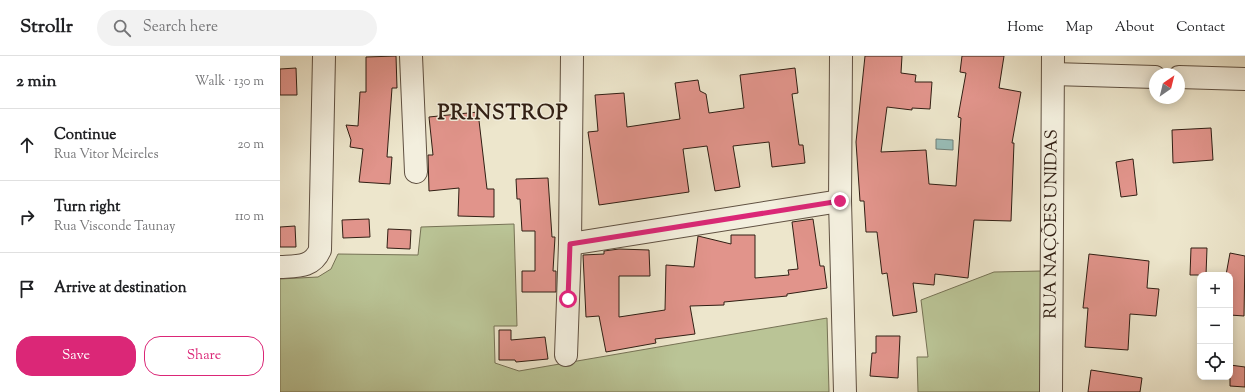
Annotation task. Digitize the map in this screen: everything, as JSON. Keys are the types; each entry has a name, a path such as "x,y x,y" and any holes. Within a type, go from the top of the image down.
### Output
{"street":[{"path":"280,267 310,264 317,258 320,250 324,56"},
{"path":"411,56 416,172"},
{"path":"566,355 570,244 572,56"},
{"path":"841,56 840,201 845,392"},
{"path":"1053,65 1149,76"},
{"name":"RUA NAÇÕES UNIDAS","path":"1051,392 1053,65"},
{"path":"1185,77 1245,78"},
{"path":"570,244 840,201"}],"green space":[{"path":"514,224 517,326 494,326 495,363 519,371 827,318 829,392 280,392 280,279 318,277 331,269 338,254 418,255 421,227"},
{"path":"1042,271 1042,392 918,392 917,357 928,357 921,300 994,272"}],"water":[{"path":"936,139 953,140 953,150 936,149"}],"building":[{"path":"396,56 397,88 392,88 387,157 392,157 390,184 359,182 363,149 350,147 351,140 346,125 358,126 360,92 366,92 366,57"},
{"path":"865,56 902,56 901,73 916,75 915,82 932,82 930,109 912,108 912,110 887,107 881,152 926,150 929,184 956,186 961,118 958,117 966,73 960,72 962,56 1004,56 999,88 1021,92 1012,143 1014,143 1011,221 974,220 968,278 935,274 934,285 913,283 917,312 893,316 887,273 882,274 877,232 866,232 864,201 860,201 856,142"},
{"path":"296,68 297,95 280,95 280,69"},
{"path":"795,68 798,93 792,94 799,145 803,145 805,163 772,167 769,142 733,146 740,187 715,191 707,146 683,149 689,192 599,205 588,132 598,131 595,95 624,93 627,127 680,119 675,83 698,80 700,91 706,94 709,113 744,108 740,75"},
{"path":"478,112 487,189 494,189 494,217 458,216 459,188 429,191 428,155 433,155 429,117"},
{"path":"1211,128 1213,160 1173,163 1172,130"},
{"path":"1133,159 1137,195 1121,197 1116,162"},
{"path":"548,178 552,237 555,237 553,271 556,271 556,292 522,292 522,271 535,271 535,231 522,231 520,199 517,199 516,179"},
{"path":"369,219 370,237 343,238 342,220"},
{"path":"813,219 820,266 824,266 827,288 787,294 787,296 724,302 724,305 690,306 695,334 655,339 656,343 606,352 599,316 586,317 583,255 604,254 604,251 619,249 649,250 650,276 619,276 619,317 665,310 666,265 694,267 698,236 731,244 731,235 755,235 755,278 789,275 788,270 798,269 792,222"},
{"path":"295,226 296,247 280,247 280,227"},
{"path":"388,229 411,230 410,249 387,248"},
{"path":"1191,248 1207,248 1206,272 1197,272 1197,275 1190,275"},
{"path":"1230,253 1245,256 1244,316 1233,315 1233,272 1227,272"},
{"path":"1089,254 1149,261 1147,288 1159,289 1156,316 1130,314 1128,350 1085,347 1088,308 1083,308"},
{"path":"499,330 511,330 511,340 545,337 548,359 516,362 515,360 499,360"},
{"path":"876,336 900,336 898,378 870,376 872,353 876,353"},
{"path":"1233,365 1245,367 1245,387 1230,386 1230,380 1233,380"},
{"path":"1091,370 1142,378 1140,392 1088,392"}],"district":[{"name":"PRINSTROP","path":"503,114"}],"route":[{"path":"568,299 570,244 840,201"}]}
